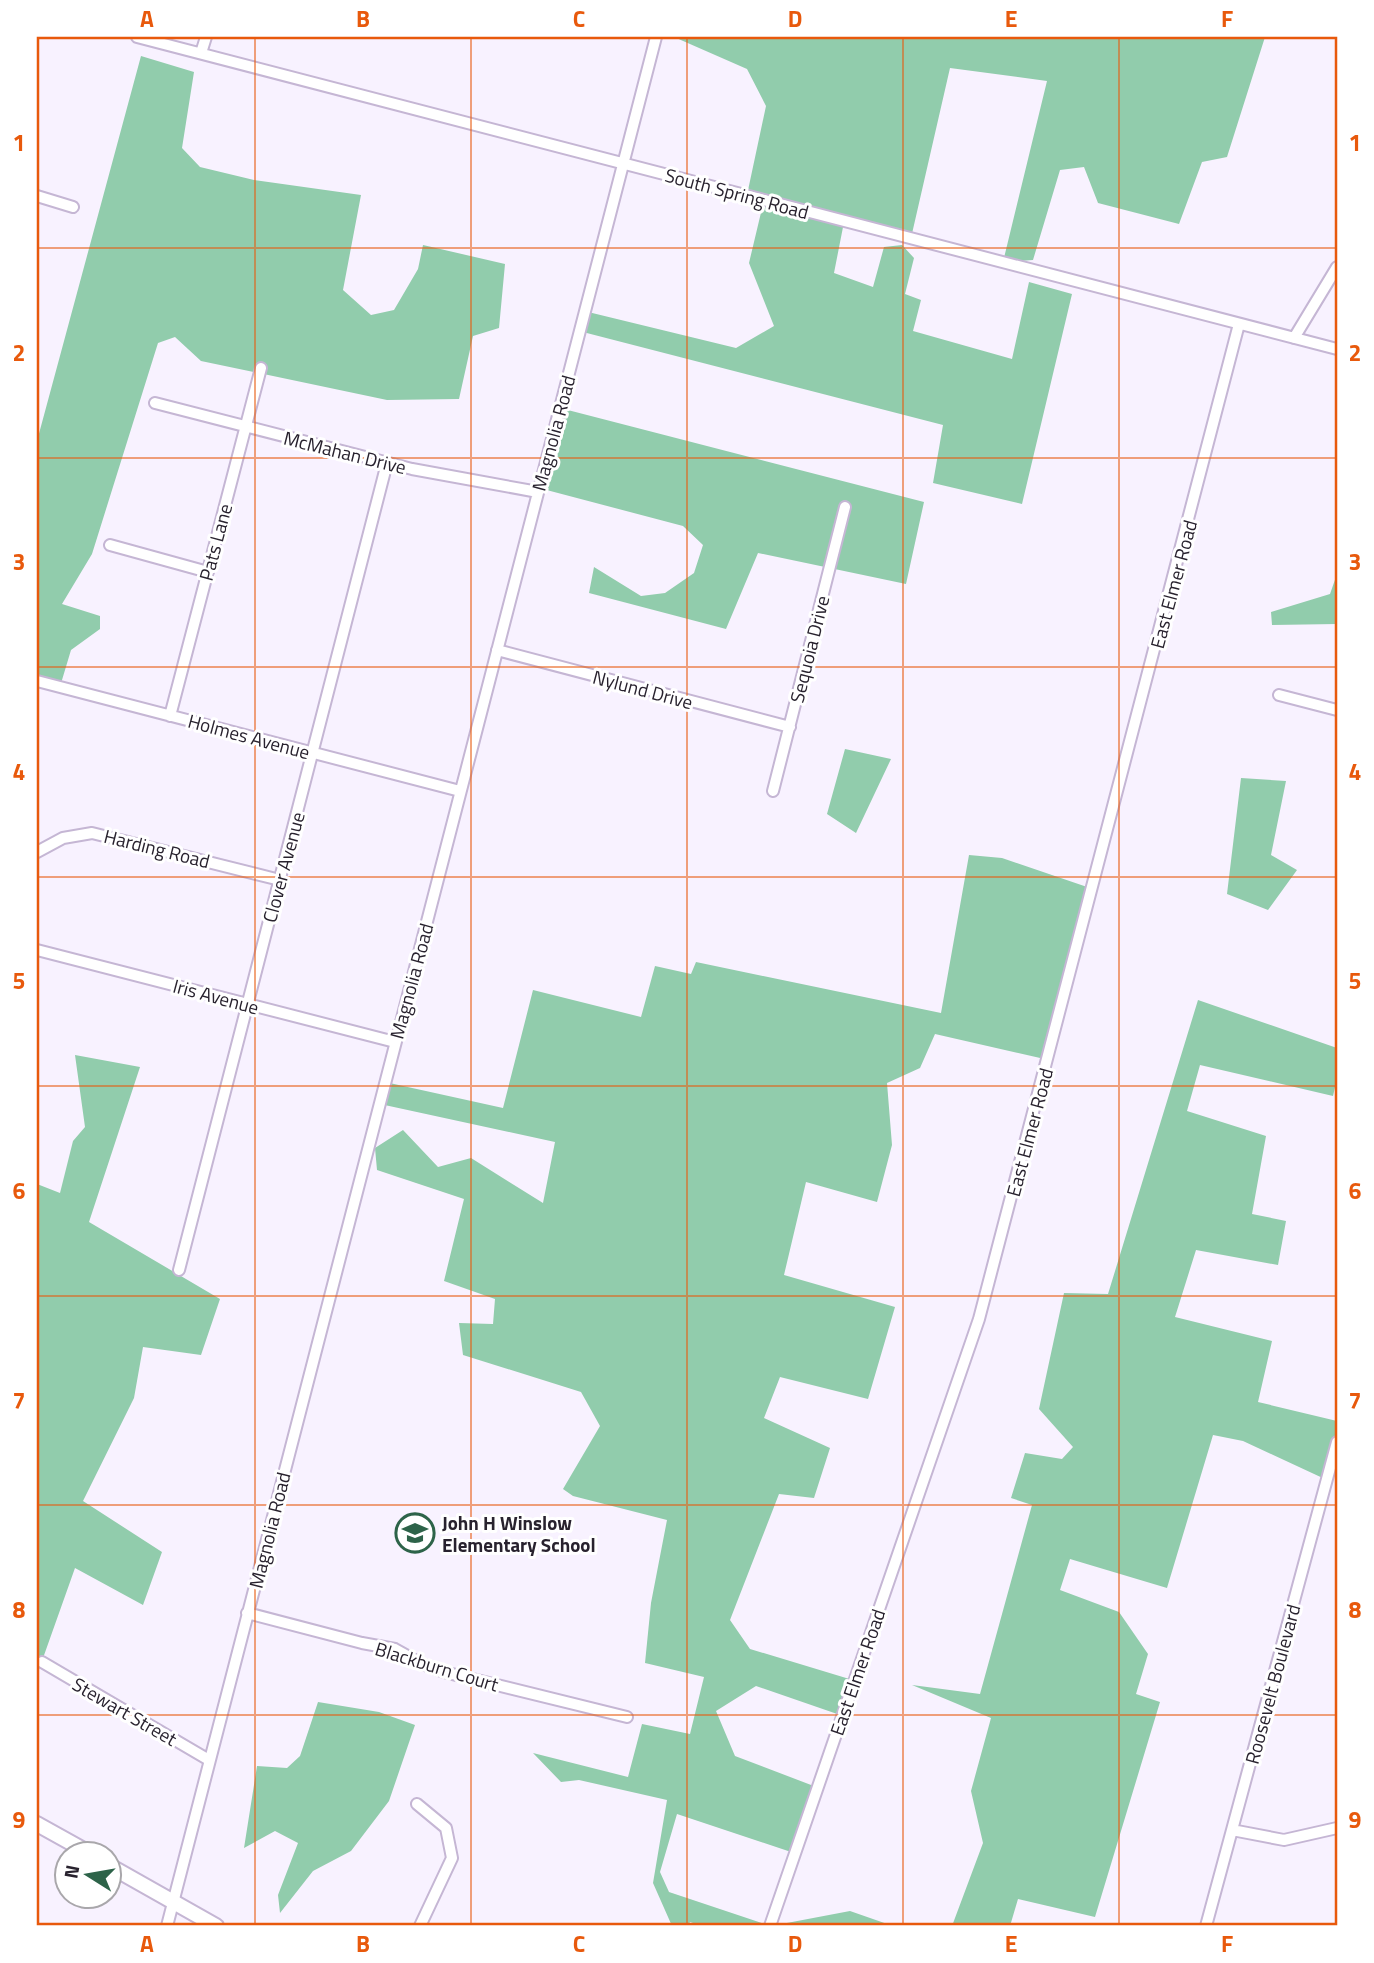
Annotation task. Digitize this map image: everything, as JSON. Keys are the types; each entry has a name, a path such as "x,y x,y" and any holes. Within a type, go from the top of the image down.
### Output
{"main road":[{"path":"37,1824 66,1840"},
{"path":"122,1873 216,1926"}],"street":[{"name":"South Spring Road","path":"137,37 1337,349"},
{"path":"201,53 206,37"},
{"name":"Magnolia Road","path":"167,1926 656,37"},
{"path":"37,196 73,207"},
{"path":"1294,338 1306,313 1337,267"},
{"name":"East Elmer Road","path":"770,1926 979,1319 1239,324"},
{"name":"Pats Lane","path":"170,716 261,368"},
{"name":"McMahan Drive","path":"155,403 387,463 538,492"},
{"name":"Clover Avenue","path":"178,1270 387,463"},
{"name":"Sequoia Drive","path":"773,791 845,507"},
{"path":"110,545 208,572"},
{"name":"Nylund Drive","path":"497,650 790,727"},
{"name":"Holmes Avenue","path":"37,681 460,791"},
{"path":"1279,695 1337,710"},
{"name":"Harding Road","path":"37,852 62,838 92,833 280,880"},
{"name":"Iris Avenue","path":"37,950 395,1042"},
{"name":"Roosevelt Boulevard","path":"1206,1926 1337,1442"},
{"path":"1325,1489 1337,1493"},
{"name":"Blackburn Court","path":"247,1613 362,1643 389,1647 444,1672 627,1717"},
{"name":"Stewart Street","path":"41,1662 209,1760"},
{"path":"417,1804 446,1828 452,1858 420,1926"},
{"path":"1232,1830 1284,1840 1337,1828"}],"green space":[{"path":"674,37 1265,37 1227,157 1202,162 1179,224 1098,203 1084,167 1060,170 1033,260 1003,262 1047,81 950,68 911,238 844,222 834,273 873,287 884,247 902,245 914,258 905,294 921,300 913,331 1012,359 1029,282 1072,294 1022,504 933,483 943,425 579,331 584,311 736,348 774,326 749,263 764,200 747,195 766,106 747,69"},
{"path":"141,56 194,72 182,148 200,167 254,180 361,195 343,290 371,315 394,310 418,269 423,245 505,264 499,328 473,336 459,399 387,400 201,361 175,337 158,343 92,554 62,604 100,616 100,629 71,650 59,690 37,684 37,441"},
{"path":"560,408 924,502 906,584 758,553 726,629 589,593 594,567 641,596 665,593 694,573 703,545 683,526 539,488"},
{"path":"1337,574 1337,624 1272,625 1271,612 1330,594"},
{"path":"845,749 891,759 856,833 827,814"},
{"path":"1241,778 1286,781 1271,855 1297,870 1268,910 1227,894"},
{"path":"969,855 1002,858 1093,889 1049,1060 935,1034 920,1068 887,1083 892,1145 877,1202 806,1182 784,1275 895,1307 868,1399 780,1377 764,1418 830,1448 814,1498 779,1494 730,1620 750,1649 856,1681 843,1716 756,1686 716,1711 735,1756 819,1788 797,1854 677,1814 660,1872 669,1892 771,1926 702,1926 690,1922 688,1926 672,1926 653,1883 667,1800 579,1780 561,1782 533,1753 628,1777 642,1724 690,1734 704,1677 645,1663 651,1603 667,1520 573,1496 563,1489 600,1426 581,1392 463,1355 459,1323 493,1324 495,1299 444,1281 464,1199 377,1170 375,1148 403,1130 438,1167 471,1158 543,1203 555,1142 380,1104 385,1082 503,1108 533,990 641,1017 655,966 691,974 696,962 941,1013"},
{"path":"1198,1000 1337,1048 1337,1079 1333,1096 1200,1065 1187,1111 1266,1136 1252,1214 1286,1221 1278,1265 1196,1250 1175,1317 1272,1341 1258,1402 1337,1421 1337,1439 1327,1480 1243,1441 1213,1435 1167,1588 1070,1559 1060,1590 1119,1612 1148,1654 1136,1694 1160,1702 1095,1917 1018,1899 1010,1926 952,1926 983,1843 971,1791 991,1718 912,1685 980,1694 1032,1505 1011,1498 1025,1453 1062,1459 1073,1447 1039,1409 1064,1293 1108,1294"},
{"path":"75,1055 140,1067 89,1222 220,1299 201,1355 143,1347 134,1398 83,1501 162,1552 143,1605 75,1568 37,1675 37,1184 60,1193 73,1141 85,1127"},
{"path":"318,1702 379,1712 415,1725 389,1801 351,1851 313,1871 280,1913 278,1895 298,1843 275,1831 244,1848 257,1766 287,1768 300,1756"},
{"path":"850,1911 893,1926 771,1926"}],"place":[{"name":"John H Winslow Elementary School","path":"415,1533"}]}
